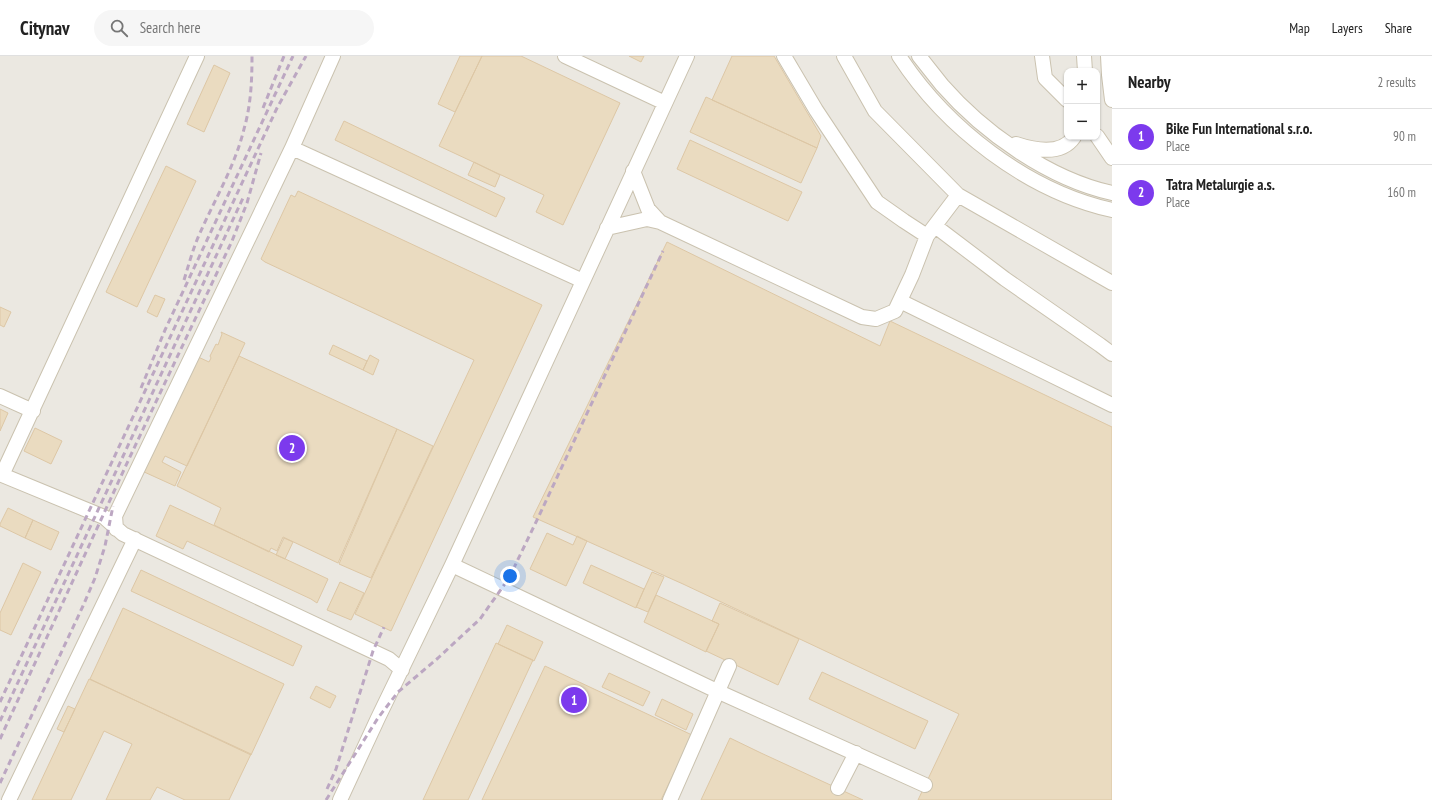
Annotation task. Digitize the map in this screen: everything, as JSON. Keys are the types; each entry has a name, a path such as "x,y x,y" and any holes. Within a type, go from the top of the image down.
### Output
{"street":[{"path":"197,56 1,477 104,517 123,534 384,656 402,670"},
{"path":"116,529 115,516 292,148 333,56"},
{"path":"564,56 665,103"},
{"path":"340,800 452,565 687,56"},
{"path":"784,56 816,110 877,202 904,222 931,231 976,258 1112,354"},
{"path":"844,56 875,111 958,195 1112,283"},
{"path":"899,56 930,97 960,127 992,153 1026,176 1061,194 1112,210"},
{"path":"919,56 943,86 1002,140 1035,161 1068,179 1112,193"},
{"path":"1042,56 1045,78 1064,97"},
{"path":"1045,78 1046,56"},
{"path":"1084,56 1085,68"},
{"path":"1108,56 1108,75 1112,100"},
{"path":"1002,140 1028,148 1042,150 1057,148 1071,142 1072,140"},
{"path":"1100,140 1112,158"},
{"path":"292,148 583,281"},
{"path":"633,171 648,209 660,222"},
{"path":"607,228 648,219 660,222 862,317 876,319 895,311 931,231 958,195"},
{"path":"900,301 1112,405"},
{"path":"0,396 33,411"},
{"path":"9,800 135,539"},
{"path":"452,565 718,692 925,785"},
{"path":"670,800 729,666"},
{"path":"838,788 856,753"}],"shaded area":[{"path":"0,56 1112,56 1112,800 0,800"}],"building":[{"path":"460,56 482,56 455,112 438,104"},
{"path":"482,56 521,56 620,103 563,225 536,212 544,195 439,146"},
{"path":"629,56 644,56 641,62"},
{"path":"732,56 774,56 821,136 817,148 712,100"},
{"path":"214,65 230,73 204,132 187,124"},
{"path":"706,97 817,148 801,183 690,132"},
{"path":"344,121 505,198 496,217 335,140"},
{"path":"690,140 802,192 788,221 677,169"},
{"path":"474,162 500,175 495,187 468,175"},
{"path":"166,166 196,181 137,307 106,292"},
{"path":"298,191 542,305 391,631 355,614 474,360 261,259 291,195 295,197"},
{"path":"667,242 880,346 890,321 1112,427 1112,800 918,800 959,714 683,584 533,517"},
{"path":"155,295 165,299 157,317 147,312"},
{"path":"0,307 11,312 4,327 0,325"},
{"path":"221,332 245,343 187,466 165,456 162,462 181,472 175,486 142,471 196,356 209,362 211,358 210,356 216,344 218,345 222,334"},
{"path":"333,345 367,361 363,370 329,354"},
{"path":"370,355 379,360 373,375 363,370"},
{"path":"239,356 397,429 338,563 283,537 277,551 271,548 269,552 214,525 221,508 177,486"},
{"path":"0,409 8,413 0,431"},
{"path":"35,428 62,441 51,464 24,451"},
{"path":"397,429 433,446 371,578 339,564"},
{"path":"170,505 328,579 317,603 187,541 183,549 156,536"},
{"path":"8,508 33,520 25,538 0,526"},
{"path":"33,520 59,532 51,550 25,538"},
{"path":"547,533 573,545 577,536 587,541 566,586 530,569"},
{"path":"284,538 293,542 285,559 276,555"},
{"path":"23,563 41,572 11,635 0,630 0,613"},
{"path":"591,565 644,589 636,608 583,583"},
{"path":"141,570 302,646 293,666 131,591"},
{"path":"652,572 664,577 648,612 636,607"},
{"path":"340,582 364,593 351,620 327,610"},
{"path":"656,595 719,624 706,652 644,622"},
{"path":"720,603 799,639 778,685 706,651 719,624 712,621"},
{"path":"123,608 284,684 251,755 90,679"},
{"path":"507,625 543,642 534,661 498,644"},
{"path":"496,643 533,660 468,800 423,800"},
{"path":"545,666 692,735 661,800 482,800"},
{"path":"822,672 928,721 915,749 809,699"},
{"path":"609,673 650,692 643,706 602,687"},
{"path":"89,679 251,754 229,800 185,800 157,787 150,800 106,800 132,744 104,731 71,800 32,800"},
{"path":"316,686 336,696 330,708 310,698"},
{"path":"662,699 693,714 686,730 655,715"},
{"path":"68,706 75,709 64,732 57,729"},
{"path":"730,738 761,753 863,800 701,800"}],"railway":[{"path":"184,280 191,256 240,143 250,102 252,56"},
{"path":"263,108 284,56"},
{"path":"141,388 165,330 293,56"},
{"path":"0,702 277,108 306,56"},
{"path":"0,739 128,461 232,241 247,203 261,153"},
{"path":"0,721 243,198"},
{"path":"326,800 378,718 398,692 438,658 480,619 509,578 663,251"},
{"path":"0,783 95,578 105,546 113,506"},
{"path":"327,789 336,769 373,651 384,627"}],"place":[{"name":"Tatra Metalurgie a.s.","path":"292,448"},
{"name":"Bike Fun International s.r.o.","path":"574,700"}]}
